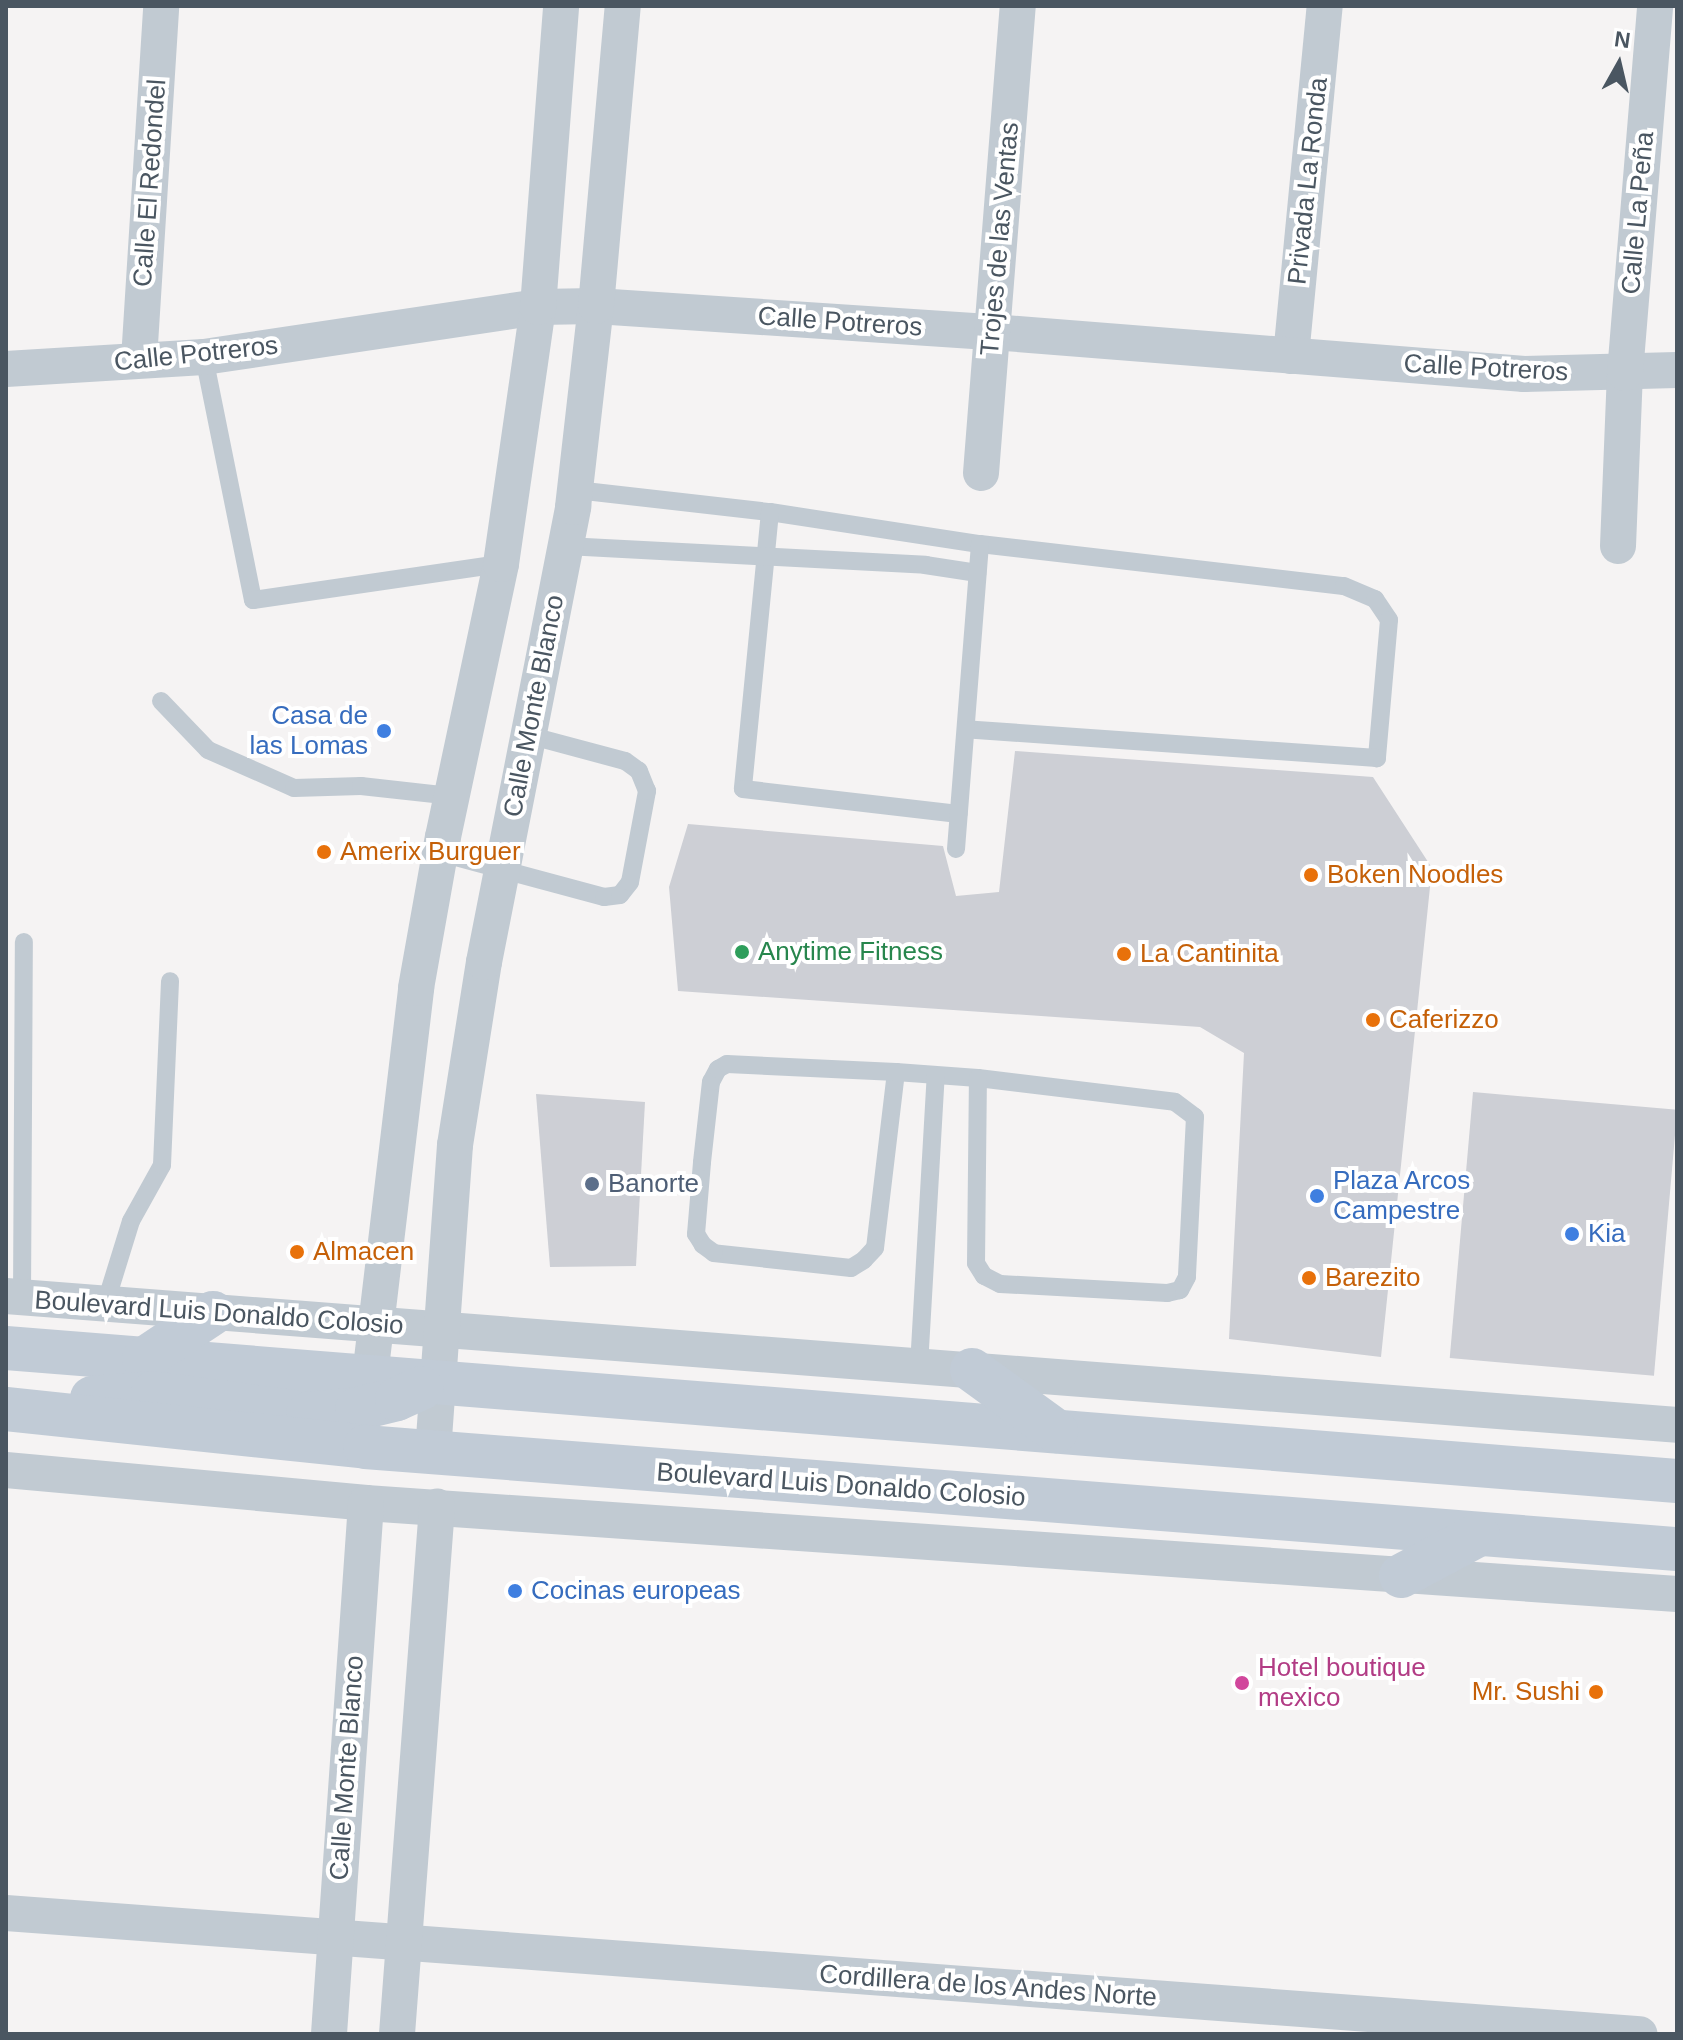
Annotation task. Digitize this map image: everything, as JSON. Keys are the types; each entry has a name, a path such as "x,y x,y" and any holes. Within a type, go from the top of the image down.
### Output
{"main road":[{"path":"144,1359 213,1313"},
{"name":"Boulevard Luis Donaldo Colosio","path":"6,1348 144,1359 367,1410 433,1452 1677,1549"},
{"path":"972,1370 1056,1431"},
{"name":"Boulevard Luis Donaldo Colosio","path":"6,1406 367,1410 436,1382 1677,1481"},
{"path":"1401,1576 1478,1535"}],"street":[{"name":"Calle El Redondel","path":"139,360 161,6"},
{"path":"367,1410 416,988 452,796 501,564 538,307 561,6"},
{"name":"Calle Monte Blanco","path":"433,1452 455,1145 503,868 576,490 623,6"},
{"name":"Trojes de las Ventas","path":"981,473 1018,6"},
{"name":"Privada La Ronda","path":"1291,356 1325,6"},
{"name":"Calle La Peña","path":"1618,546 1625,373 1655,6"},
{"name":"Calle Potreros","path":"6,369 204,357 538,307 596,306 992,332 1524,374 1677,370"},
{"name":"Boulevard Luis Donaldo Colosio","path":"14,1297 1677,1425"},
{"name":"Boulevard Luis Donaldo Colosio","path":"6,1470 366,1503 1677,1594"},
{"name":"Calle Monte Blanco","path":"329,2034 366,1503"},
{"path":"397,2034 437,1507"},
{"name":"Cordillera de los Andes Norte","path":"6,1913 1640,2034"}],"lane":[{"path":"204,357 253,600 501,564"},
{"path":"576,490 770,512 980,544 1344,586 1375,599 1389,620 1377,758 966,729"},
{"path":"770,512 743,789 959,814"},
{"path":"956,849 980,544"},
{"path":"566,546 925,565 977,573"},
{"path":"161,701 208,750 294,788 361,786 452,796"},
{"path":"441,853 604,897 620,895 630,882 647,791 639,771 625,761 528,735"},
{"path":"14,1297 24,942"},
{"path":"105,1305 131,1221 162,1165 170,981"},
{"path":"896,1072 875,1248 864,1260 851,1268 714,1253 703,1245 696,1234 711,1082 718,1069 727,1064 896,1072 978,1078 1175,1102 1187,1108 1195,1117 1193,1203 1187,1277 1180,1290 1167,1293 1000,1284 984,1276 976,1263 978,1078"},
{"path":"919,1366 936,1075"}],"building":[{"name":"Plaza Arcos Campestre","path":"1015,751 1373,777 1432,868 1381,1357 1229,1339 1244,1053 1200,1027 678,991 669,887 688,824 943,846 956,896 999,892"},
{"name":"Kia","path":"1473,1092 1677,1110 1654,1376 1450,1358"},
{"name":"Banorte","path":"536,1094 645,1102 636,1266 550,1267"}],"place":[{"name":"Casa de las Lomas","path":"384,731"},
{"name":"Amerix Burguer","path":"324,852"},
{"name":"Boken Noodles","path":"1311,875"},
{"name":"Anytime Fitness","path":"742,952"},
{"name":"La Cantinita","path":"1124,954"},
{"name":"Caferizzo","path":"1373,1020"},
{"name":"Banorte","path":"592,1184"},
{"name":"Plaza Arcos Campestre","path":"1317,1196"},
{"name":"Kia","path":"1572,1234"},
{"name":"Almacen","path":"297,1252"},
{"name":"Barezito","path":"1309,1278"},
{"name":"Cocinas europeas","path":"515,1591"},
{"name":"Hotel boutique mexico","path":"1242,1683"},
{"name":"Mr. Sushi","path":"1596,1692"}]}
